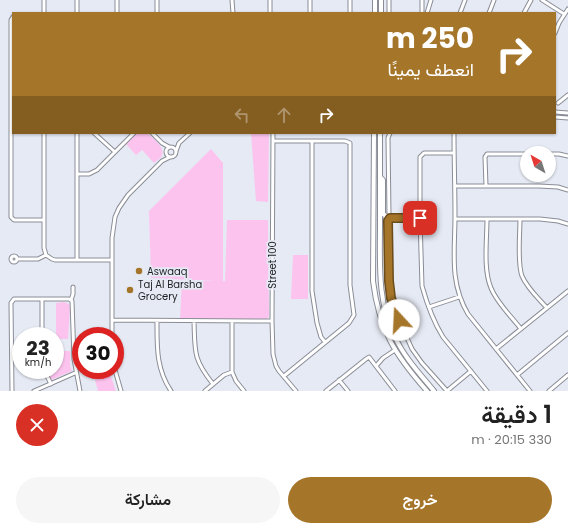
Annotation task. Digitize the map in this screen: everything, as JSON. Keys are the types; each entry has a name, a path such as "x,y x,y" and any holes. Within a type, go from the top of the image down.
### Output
{"main road":[{"path":"375,0 375,12"},
{"path":"381,0 381,12"},
{"path":"374,134 374,281 380,317 395,350 408,369 427,391"},
{"path":"380,134 380,279 385,313 399,345 434,391"},
{"path":"380,177 383,180 383,214 388,217"}],"street":[{"path":"44,0 44,12"},
{"path":"77,0 77,12"},
{"path":"117,0 117,12"},
{"path":"157,0 157,12"},
{"path":"232,0 233,12"},
{"path":"270,0 270,12"},
{"path":"310,0 310,12"},
{"path":"350,0 350,12"},
{"path":"389,0 389,12"},
{"path":"422,0 422,12"},
{"path":"427,12 431,0"},
{"path":"460,12 465,0"},
{"path":"489,12 494,0"},
{"path":"525,12 531,0"},
{"path":"542,0 564,14"},
{"path":"556,31 564,14 568,10"},
{"path":"558,103 568,95"},
{"path":"556,112 568,113"},
{"path":"556,117 568,118"},
{"path":"12,123 11,218 14,220 44,220"},
{"path":"44,134 44,252 52,259 112,260"},
{"path":"77,134 77,260"},
{"path":"95,134 115,152"},
{"path":"77,174 93,172 133,134"},
{"path":"153,134 162,143 174,148 176,152"},
{"path":"162,161 166,151 170,147 179,143 189,134"},
{"name":"Street 100","path":"273,134 272,321 274,360 296,391"},
{"path":"390,134 388,138 388,217 389,281 391,298 412,349 422,363 447,391 471,371"},
{"path":"454,134 455,278 459,297 468,314 530,391"},
{"path":"273,141 345,141 349,142 350,145 350,285 354,315 352,321 284,376"},
{"path":"312,141 312,291 317,323 321,337 325,342"},
{"path":"162,143 167,155 170,157"},
{"path":"112,327 113,227 119,208 128,195 162,161 174,155 179,143"},
{"path":"454,153 421,154 420,218 422,286 435,323 443,337 487,391"},
{"path":"486,186 486,154 520,154"},
{"path":"556,154 568,156"},
{"path":"455,186 558,187 568,190"},
{"path":"388,217 420,218"},
{"path":"455,219 549,220 568,224"},
{"path":"487,219 487,266 489,282 495,296 521,329"},
{"path":"520,219 520,270 525,282 547,308"},
{"path":"17,259 38,259 46,255"},
{"path":"73,287 71,300 73,303 73,327"},
{"path":"496,349 568,291"},
{"path":"429,307 459,297"},
{"path":"12,391 12,300 71,300"},
{"path":"42,300 42,327"},
{"path":"112,320 272,321"},
{"path":"157,321 156,349 158,362 162,374 171,391"},
{"path":"194,321 196,355 201,368 213,384"},
{"path":"232,321 232,372 236,381 244,391"},
{"path":"517,375 568,333"},
{"path":"376,366 383,358 395,350"},
{"path":"326,391 368,358 371,358 395,391"},
{"path":"205,391 224,375 232,372"},
{"path":"34,391 72,375"},
{"path":"549,391 568,375"},
{"path":"48,379 51,384"},
{"path":"77,379 80,391"},
{"path":"118,379 121,391"},
{"path":"340,380 348,391"}],"shaded area":[{"path":"135,134 148,134 156,140 161,147 162,154 161,157 154,163 142,150 136,155 126,144"},
{"path":"251,134 269,134 268,202 256,201"},
{"path":"211,149 223,163 223,281 225,281 227,220 268,220 269,315 265,320 180,319 182,281 216,281 151,278 149,211"},
{"path":"293,255 308,255 308,299 291,299"},
{"path":"64,302 69,304 68,339 64,339 64,327 56,327 56,303"},
{"path":"64,351 70,351 70,366 72,371 64,374"},
{"path":"95,379 112,379 116,391 98,391"}],"place":[{"name":"Aswaaq","path":"139,271"},
{"name":"Taj Al Barsha Grocery","path":"130,290"}],"route":[{"path":"399,320 391,298 389,281 388,221 390,218 420,218"}]}
